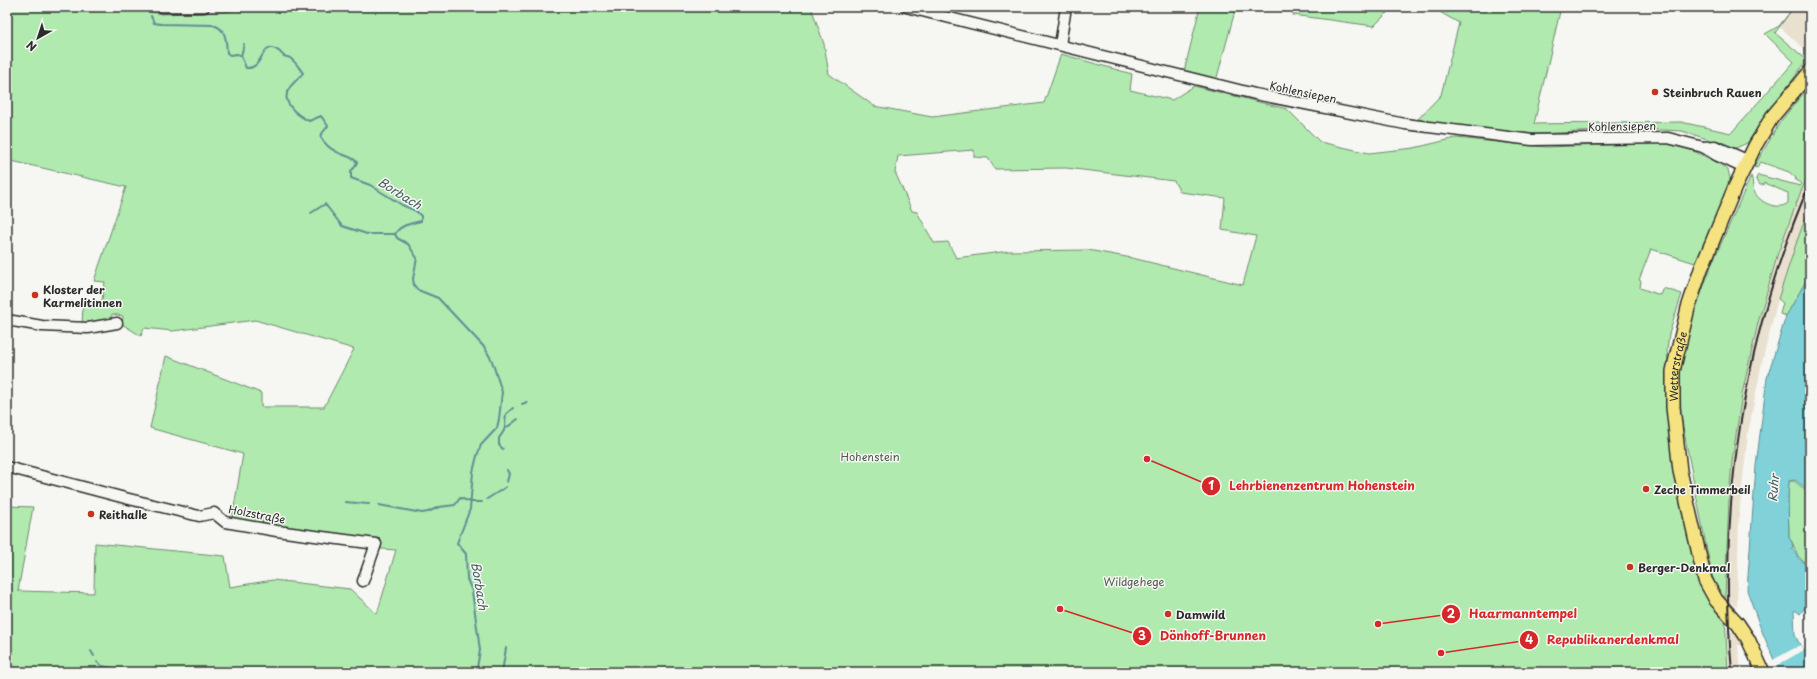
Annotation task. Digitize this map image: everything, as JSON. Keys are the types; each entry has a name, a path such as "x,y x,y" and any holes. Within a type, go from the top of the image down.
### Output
{"main road":[{"name":"Wetterstraße","path":"1763,672 1748,639 1716,600 1706,580 1680,470 1672,407 1673,371 1688,308 1720,220 1745,164 1772,117 1810,72"}],"street":[{"path":"161,7 204,7"},
{"name":"Kohlensiepen","path":"906,7 1263,96 1405,124 1532,140 1668,138 1703,147 1716,155 1745,164"},
{"path":"1060,45 1066,7"},
{"path":"7,320 42,326 88,328 117,323"},
{"name":"Holzstraße","path":"7,467 124,498 200,516 214,513 225,522 277,531 376,544 363,581"}],"shaded area":[{"path":"1795,7 1810,7 1810,54 1780,27"},
{"path":"1810,173 1810,206 1778,299 1762,362 1748,433 1739,515 1737,607 1725,599 1726,535 1732,462 1742,394 1758,323 1778,253 1801,191"},
{"path":"1727,630 1738,634 1740,638 1741,645 1738,645 1741,672 1729,672"}],"green space":[{"name":"Hohenstein","path":"7,7 128,7 161,14 224,12 245,7 811,7 824,44 829,74 874,106 932,117 1044,103 1061,54 1132,74 1130,90 1172,100 1194,86 1287,109 1320,142 1369,153 1414,148 1456,138 1546,147 1664,143 1691,150 1715,161 1728,170 1731,182 1701,255 1699,255 1695,263 1651,249 1639,280 1641,281 1640,288 1660,295 1663,288 1682,294 1669,334 1667,350 1680,498 1725,617 1728,672 7,672 7,506 33,507 18,591 94,593 95,543 225,556 230,587 273,580 350,589 377,614 396,550 357,547 340,537 231,525 243,454 150,428 166,356 261,393 261,407 324,407 354,349 255,320 173,331 144,328 141,336 122,324 123,316 112,314 111,322 82,326 83,303 101,305 105,282 94,281 126,187 7,160","holes":["974,150 974,157 988,158 995,169 1066,168 1174,181 1180,192 1225,198 1222,230 1256,236 1243,285 1132,258 1088,250 1009,251 956,258 948,242 934,243 917,212 912,211 895,172 898,156"]},
{"path":"1200,7 1236,7 1216,81 1184,72"},
{"path":"1294,7 1393,7 1374,26 1293,15"},
{"path":"1431,7 1561,7 1534,124 1681,122 1731,133 1794,62 1765,34 1779,26 1794,7 1775,33 1807,60 1747,143 1736,148 1682,131 1642,129 1536,134 1442,125 1418,119 1441,95 1459,23"},
{"path":"1810,85 1810,173 1801,191 1778,253 1758,323 1742,394 1732,462 1725,599 1719,591 1712,576 1681,417 1680,374 1684,345 1711,266 1751,176 1753,189 1756,195 1764,202 1774,206 1788,203 1788,193 1764,183 1763,185 1760,185 1756,179 1758,175 1800,186 1802,184 1795,180 1796,178 1789,172 1761,162 1757,168 1754,167 1780,122"},
{"path":"1810,206 1810,274 1786,316 1780,314 1783,303 1778,299"},
{"path":"1789,481 1794,481 1810,493 1810,568 1798,556 1789,538"}],"water":[{"name":"Ruhr","path":"1810,274 1810,491 1795,480 1789,481 1788,496 1789,538 1792,542 1793,548 1791,549 1793,549 1798,558 1810,568 1810,602 1800,614 1795,610 1794,612 1795,635 1800,645 1810,658 1810,672 1779,672 1747,590 1756,466 1767,378 1786,316"}],"pier":[{"path":"1800,645 1804,650 1774,667 1771,661"}],"waterway":[{"name":"Borbach","path":"151,16 154,23 213,25 218,27 225,36 227,53 230,55 237,54 241,56 246,68 252,67 256,64 268,48 272,48 290,58 296,63 303,73 290,87 287,93 288,103 295,112 309,121 321,116 328,126 320,136 323,141 327,146 339,153 353,158 357,162 351,171 351,178 370,185 402,205 416,211 421,216 421,221 403,226 395,234 397,238 408,244 417,258 413,279 414,285 418,290 438,298 485,348 492,361 502,392 497,428 481,445 477,456 473,472 470,509 457,543 466,554 467,579 472,591 480,650 477,668 479,672"},
{"path":"241,56 244,44"},
{"path":"311,213 325,204 342,226 367,234 395,234"},
{"path":"522,404 527,402"},
{"path":"503,449 499,445 499,438 505,429 506,414 513,408"},
{"path":"506,428 518,419"},
{"path":"507,470 509,474 507,482"},
{"path":"487,499 506,487"},
{"path":"379,505 422,513 439,507 455,505 460,498 471,502 482,502"},
{"path":"345,502 369,504"},
{"path":"502,672 506,648"},
{"path":"91,651 94,656"},
{"path":"97,662 102,666 124,670"}],"railway":[{"path":"1732,672 1728,610 1729,547 1733,485 1741,423 1752,361 1768,300 1787,241 1810,183"}],"place":[{"name":"Steinbruch Rauen","path":"1655,92"},
{"name":"Kloster der Karmelitinnen","path":"35,295"},
{"name":"Lehrbienenzentrum Hohenstein","path":"1147,459"},
{"name":"Zeche Timmerbeil","path":"1646,489"},
{"name":"Reithalle","path":"91,514"},
{"name":"Berger-Denkmal","path":"1630,567"},
{"name":"Dönhoff-Brunnen","path":"1060,609"},
{"name":"Damwild","path":"1168,614"},
{"name":"Haarmanntempel","path":"1378,624"},
{"name":"Republikanerdenkmal","path":"1441,653"}],"park label":[{"name":"Wildgehege","path":"1134,581"}]}
